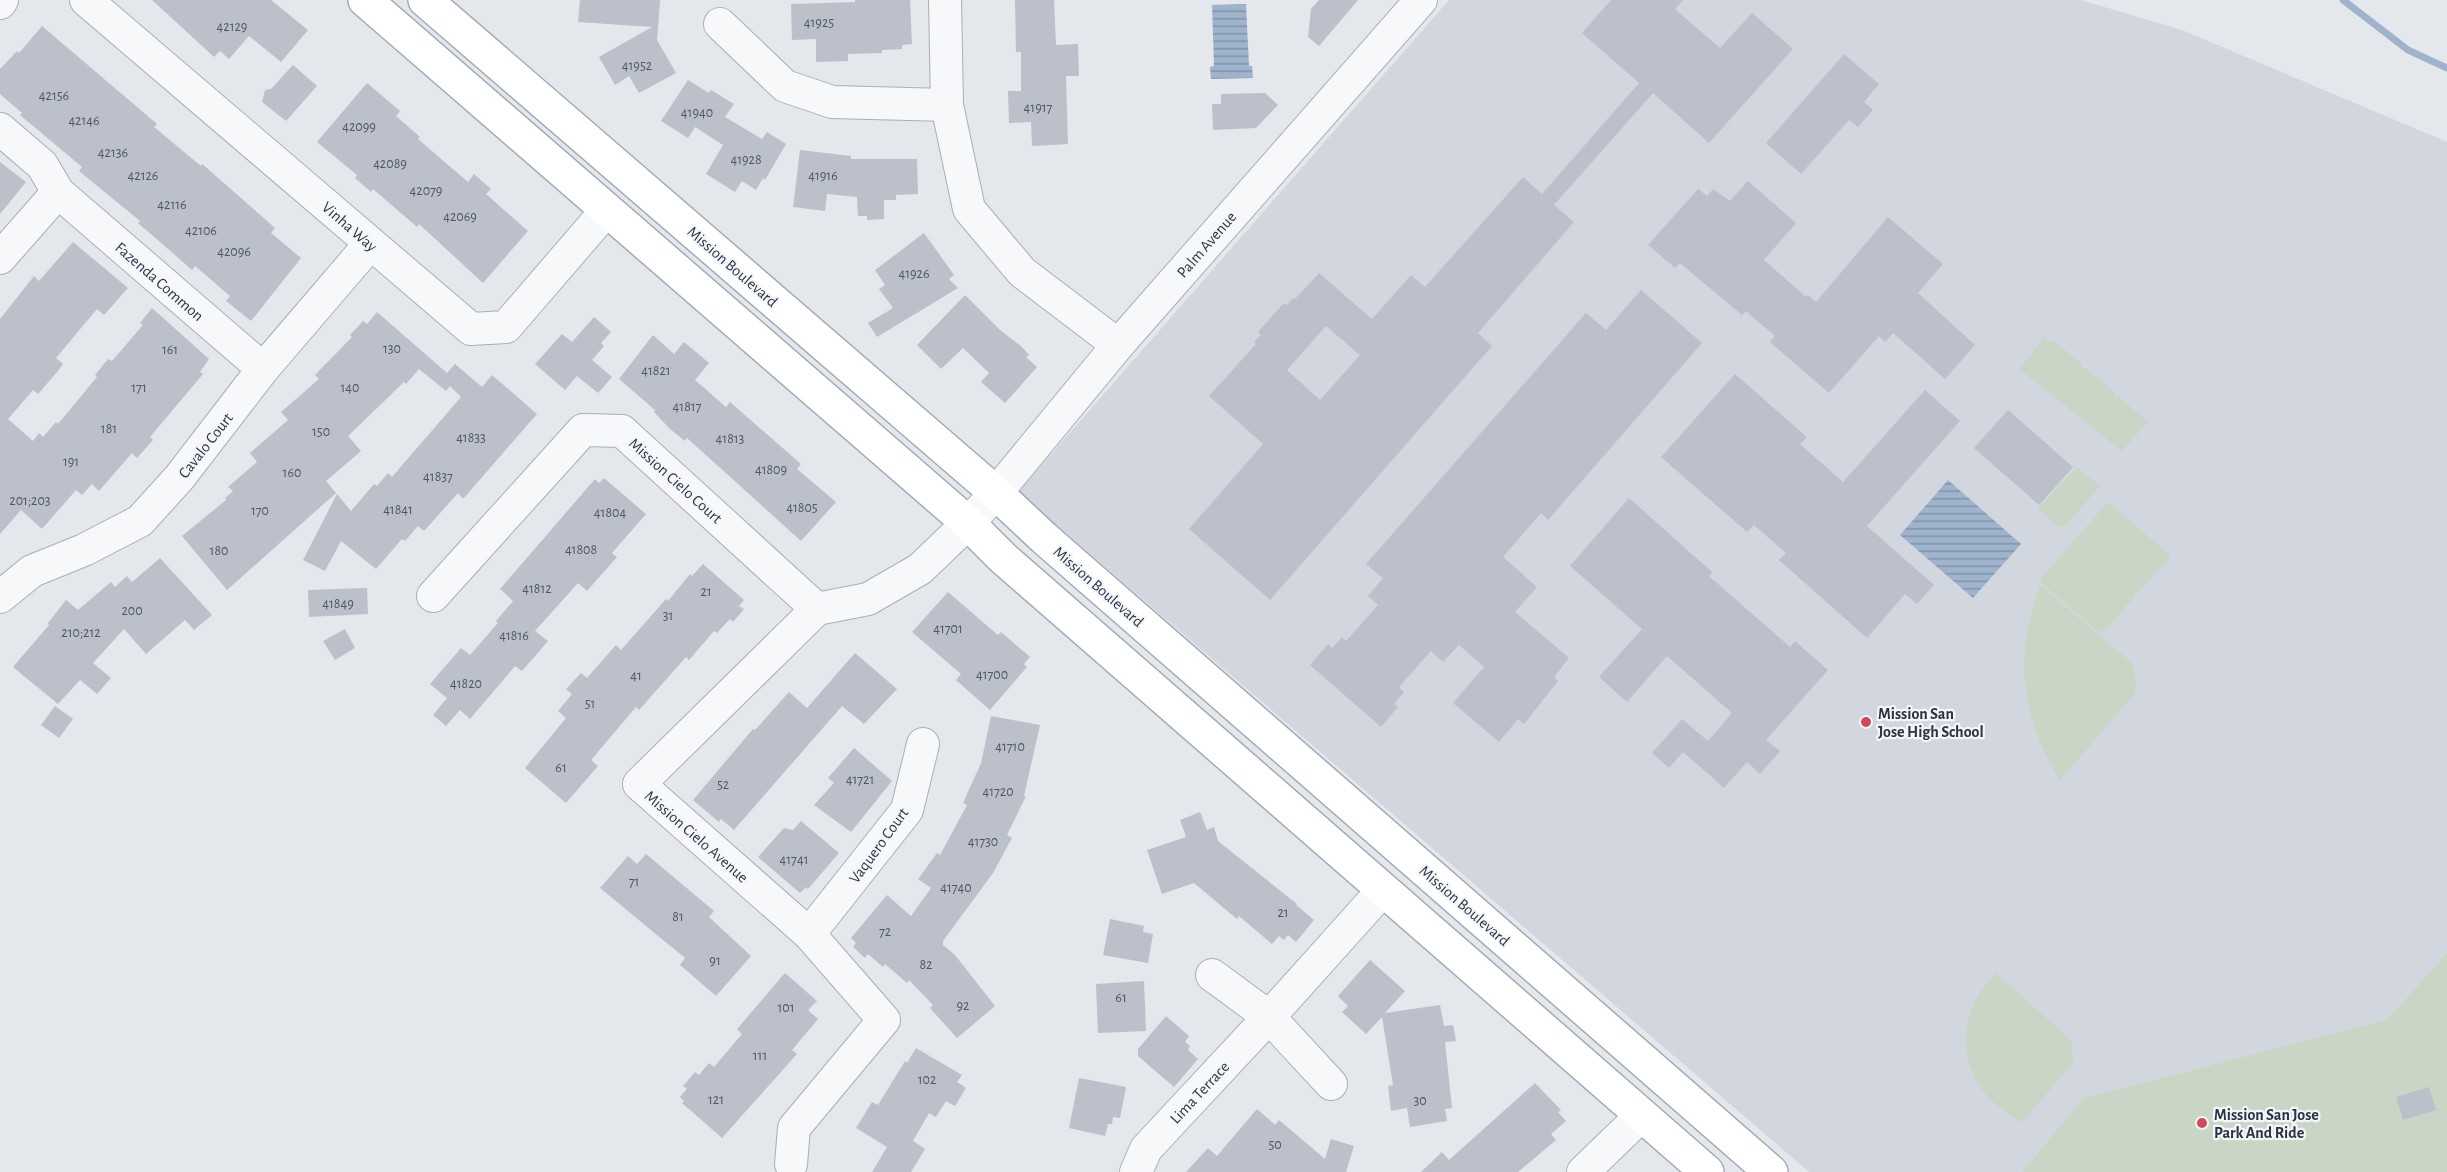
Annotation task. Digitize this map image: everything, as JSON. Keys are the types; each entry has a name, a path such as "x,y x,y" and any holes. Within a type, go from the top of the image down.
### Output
{"main road":[{"path":"365,0 968,524 1011,565 1707,1172"},
{"name":"Mission Boulevard","path":"425,0 996,494 1095,583 1772,1172"}],"street":[{"name":"Vinha Way","path":"86,0 471,329 506,327 606,211"},
{"path":"945,0 947,105 969,208 1022,272 1118,345"},
{"name":"Palm Avenue","path":"996,494 1118,345 1422,0"},
{"path":"720,24 785,86 832,102 947,105"},
{"name":"Fazenda Common","path":"0,129 42,165 58,192 263,369"},
{"path":"0,258 58,192"},
{"name":"Cavalo Court","path":"0,597 32,571 84,550 141,521 179,478 263,369 370,244"},
{"name":"Mission Cielo Court","path":"433,596 583,430 622,431 817,609"},
{"path":"817,609 868,599 920,569 996,494"},
{"name":"Mission Cielo Avenue","path":"791,1164 794,1128 884,1020 809,934 639,784 817,609"},
{"name":"Vaquero Court","path":"809,934 907,810 923,744"},
{"name":"Lima Terrace","path":"1136,1172 1146,1149 1383,890"},
{"path":"1212,975 1269,1017 1331,1084"},
{"path":"1583,1172 1642,1115"}],"shaded area":[{"name":"Mission San Jose High School","path":"1449,0 2081,0 2182,30 2447,142 2447,952 2388,1019 2083,1098 2022,1172 1809,1172 1018,492"}],"green space":[{"path":"2044,338 2050,343 2053,340 2083,365 2081,368 2083,370 2086,368 2115,393 2116,398 2118,396 2148,422 2122,451 2019,369"},
{"path":"2077,467 2100,486 2064,527 2060,528 2038,509"},
{"path":"2107,503 2171,556 2139,592 2136,591 2134,594 2136,595 2104,632 2102,630 2099,633 2039,581"},
{"path":"2040,585 2131,662 2137,683 2135,693 2060,780 2036,732 2025,685 2024,661 2027,637"},
{"path":"2447,952 2447,1172 2022,1172 2083,1098 2388,1019"},
{"path":"1996,973 2071,1040 2073,1062 2023,1122 2001,1109 1985,1093 1973,1075 1967,1055 1966,1034 1971,1013 1980,993"}],"water":[{"path":"1246,4 1249,66 1252,66 1253,78 1211,79 1210,67 1214,66 1212,5"},
{"path":"1948,480 2021,544 1973,598 1900,535"}],"building":[{"path":"152,0 271,0 308,30 281,62 249,36 229,59 220,51 214,57"},
{"path":"580,0 660,0 657,40 676,73 639,93 629,76 615,85 599,57 652,27 578,22"},
{"path":"855,0 910,0 912,44 902,45 902,49 882,50 882,53 848,54 848,61 816,62 816,39 792,40 791,4 855,2"},
{"path":"1015,0 1054,0 1056,45 1078,44 1079,76 1066,76 1068,144 1032,146 1031,122 1009,123 1008,91 1021,91 1021,52 1016,52"},
{"path":"1319,0 1358,0 1319,46 1308,37 1311,9"},
{"path":"1611,0 1683,0 1675,9 1720,48 1752,13 1793,49 1709,143 1653,93 1554,205 1574,222 1478,333 1492,346 1270,600 1189,529 1263,444 1209,396 1256,344 1254,342 1261,335 1258,332 1284,303 1287,305 1293,298 1295,299 1319,273 1372,319 1411,275 1425,287 1523,177 1542,194 1639,83 1582,33","holes":["1326,326 1360,355 1320,400 1287,370"]},
{"path":"42,26 157,124 154,127 201,166 202,164 275,228 271,233 301,258 251,321 226,301 230,296 195,266 192,270 138,223 140,221 79,171 82,167 20,115 22,113 0,94 0,69 17,51 19,53"},
{"path":"1844,54 1879,84 1864,102 1873,110 1858,127 1849,120 1801,174 1766,143"},
{"path":"293,65 317,86 286,121 262,102 265,90 271,89"},
{"path":"688,80 709,93 711,90 734,104 725,117 762,139 767,132 786,144 765,180 763,178 756,190 742,181 735,192 706,174 723,145 695,127 688,138 661,121"},
{"path":"367,83 400,111 396,116 420,137 418,139 468,182 474,174 491,189 486,194 528,231 483,283 419,224 417,227 373,189 371,192 355,178 357,175 317,142"},
{"path":"1265,93 1278,105 1256,128 1213,130 1212,104 1221,104 1221,94"},
{"path":"800,150 851,156 851,159 917,159 918,194 896,195 896,200 884,200 884,219 867,220 867,216 858,216 857,197 827,194 825,211 793,207"},
{"path":"0,162 26,182 0,214"},
{"path":"1748,181 1796,223 1764,260 1806,297 1808,295 1816,302 1888,217 1943,264 1918,293 1975,345 1945,379 1893,333 1885,342 1879,336 1829,393 1770,342 1775,336 1746,311 1742,315 1680,263 1675,268 1648,245 1698,189 1707,196 1713,189 1730,201"},
{"path":"924,233 954,275 949,279 958,288 877,337 868,323 893,308 879,289 885,285 875,270"},
{"path":"73,242 128,288 104,315 97,309 56,358 63,364 58,371 38,394 33,390 8,419 33,441 39,433 43,437 56,422 58,424 97,377 95,375 108,359 112,361 143,325 140,323 152,308 209,359 200,372 203,374 150,437 153,440 137,458 132,453 99,491 92,484 82,495 76,490 42,529 21,510 0,534 0,319 34,276 39,281"},
{"path":"1641,290 1702,343 1548,520 1541,513 1503,557 1537,587 1515,612 1569,658 1554,677 1558,681 1524,724 1518,719 1499,742 1453,703 1484,667 1459,645 1443,662 1431,651 1399,687 1404,692 1394,704 1398,707 1381,727 1310,665 1328,644 1332,648 1342,637 1346,641 1378,605 1368,596 1383,578 1366,564 1586,313 1606,330"},
{"path":"965,295 1000,330 1021,346 1029,355 1026,357 1037,367 1005,403 981,382 989,373 963,348 941,369 917,345"},
{"path":"377,312 447,373 455,364 482,387 492,375 537,414 463,499 458,493 424,531 418,526 405,541 402,539 376,569 341,541 325,571 303,560 337,494 351,511 374,484 377,486 388,473 392,477 461,397 450,386 446,391 419,369 406,384 404,382 348,436 361,451 326,481 336,493 227,590 182,536 226,500 225,498 233,491 228,487 257,462 250,453 288,420 281,412 319,379 315,375 352,337 350,335 363,321 367,324"},
{"path":"594,317 611,332 601,343 604,346 592,360 612,377 598,393 577,376 565,390 535,364 562,334 572,342"},
{"path":"653,335 674,354 684,342 709,363 695,380 726,407 730,402 801,464 797,469 836,502 801,541 687,438 685,441 670,429 654,412 655,410 619,379"},
{"path":"1735,374 1807,437 1800,444 1843,482 1925,390 1960,421 1867,526 1934,585 1917,604 1905,594 1867,638 1779,560 1786,553 1754,525 1747,532 1661,457"},
{"path":"2008,410 2073,467 2039,505 1974,448"},
{"path":"604,478 646,514 612,553 617,557 587,591 578,583 535,631 548,641 522,671 515,666 470,719 460,710 446,726 433,715 447,698 430,684 461,648 470,655 498,623 496,621 513,601 500,589 595,479 599,483"},
{"path":"1629,498 1712,572 1709,576 1790,647 1795,641 1828,670 1766,740 1780,751 1760,774 1747,762 1724,788 1683,752 1669,768 1652,753 1682,719 1708,741 1732,713 1667,656 1627,702 1599,677 1642,629 1570,566"},
{"path":"160,558 212,615 194,630 185,620 146,654 124,629 93,663 111,678 97,694 80,680 58,704 13,667 49,625 48,623 66,600 78,610 111,582 115,587 127,576 132,582"},
{"path":"703,564 744,600 739,606 744,609 733,622 730,619 717,633 714,631 689,660 686,657 639,710 636,707 591,760 598,766 566,803 525,768 566,718 558,711 572,694 566,689 581,673 587,678 616,645 621,650 666,599 668,601 690,574 692,576"},
{"path":"367,588 368,614 309,617 308,590"},
{"path":"948,592 998,635 1001,632 1030,657 1024,664 1027,667 990,710 956,680 961,674 912,632"},
{"path":"345,629 355,648 335,660 323,641"},
{"path":"855,653 897,689 864,724 842,706 734,830 721,819 719,822 693,800 753,729 755,730 789,692 807,708"},
{"path":"55,706 73,719 59,738 41,725"},
{"path":"991,716 1040,725 1024,796 1026,796 1007,835 1012,838 993,873 943,941 943,945 955,955 995,1006 957,1038 930,1008 933,1005 909,980 907,983 885,964 883,967 868,954 865,958 853,947 856,943 851,938 887,895 911,916 931,888 918,879 937,853 940,855 967,805 963,803 981,763"},
{"path":"854,748 892,781 851,832 814,805 834,783 828,778"},
{"path":"1200,812 1207,830 1214,827 1218,841 1314,920 1296,942 1288,935 1284,940 1279,936 1272,944 1239,916 1237,919 1194,883 1162,894 1147,850 1186,837 1180,820"},
{"path":"801,821 839,853 808,889 806,887 800,893 758,857 784,828 793,830"},
{"path":"646,854 714,911 709,917 751,956 716,996 680,965 685,958 600,888 628,856 637,864"},
{"path":"1110,919 1144,926 1143,932 1153,934 1148,963 1103,955"},
{"path":"1370,960 1405,991 1385,1013 1440,1005 1444,1026 1453,1025 1456,1041 1445,1042 1452,1108 1445,1109 1447,1121 1410,1127 1407,1108 1391,1111 1388,1086 1393,1085 1382,1017 1366,1034 1342,1012 1348,1006 1338,996"},
{"path":"785,973 817,1001 808,1010 818,1019 792,1050 797,1054 722,1138 682,1103 684,1101 680,1097 687,1089 683,1086 695,1072 699,1075 709,1063 714,1067 742,1034 737,1029"},
{"path":"1144,981 1146,1031 1098,1033 1096,984"},
{"path":"1166,1016 1189,1036 1185,1042 1190,1046 1188,1050 1198,1059 1174,1087 1138,1056 1138,1049"},
{"path":"916,1048 962,1075 957,1082 966,1088 955,1106 946,1101 936,1117 929,1113 913,1141 925,1149 911,1172 872,1172 887,1147 856,1128 872,1102 878,1105 905,1061 907,1063"},
{"path":"1079,1078 1126,1087 1120,1118 1113,1117 1112,1124 1108,1124 1105,1136 1069,1128"},
{"path":"1535,1083 1561,1110 1558,1112 1566,1121 1551,1134 1556,1140 1518,1172 1421,1172 1442,1152 1449,1160"},
{"path":"2429,1087 2436,1110 2403,1120 2396,1097"},
{"path":"1257,1109 1275,1125 1279,1120 1325,1159 1331,1139 1354,1146 1346,1172 1186,1172 1208,1148 1217,1156"}],"waterway":[{"path":"2343,0 2408,50 2447,68"}],"place":[{"name":"Mission San Jose High School","path":"1866,722"},
{"name":"Mission San Jose Park And Ride","path":"2202,1123"}]}
